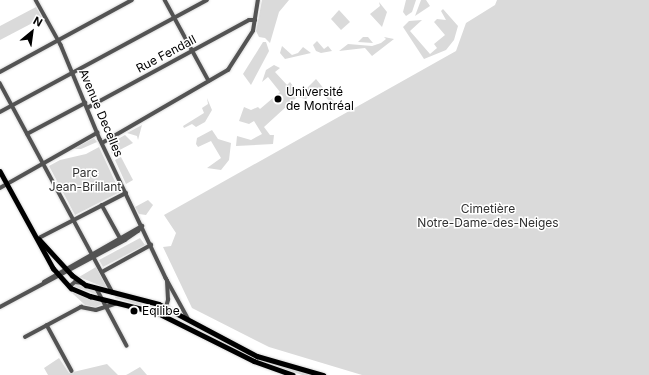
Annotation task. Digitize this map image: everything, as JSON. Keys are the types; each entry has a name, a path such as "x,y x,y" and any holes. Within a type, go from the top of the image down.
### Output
{"main road":[{"path":"0,171 57,275 69,286 87,295 119,302 164,315 254,361 294,375"},
{"path":"37,238 66,270 84,284 97,289 167,307 262,358 323,375"}],"street":[{"name":"Avenue Decelles","path":"36,0 58,40 97,133 166,278 188,319"},
{"path":"0,72 132,0"},
{"path":"165,0 209,81"},
{"path":"0,112 207,0"},
{"path":"102,143 209,81 230,67 252,33 258,0"},
{"name":"Rue Fendall","path":"87,108 249,20 255,20"},
{"path":"0,83 113,293"},
{"path":"27,134 85,103"},
{"path":"0,188 97,133"},
{"path":"37,238 126,193"},
{"path":"102,205 122,242"},
{"path":"93,255 122,242 138,231 142,226"},
{"path":"0,306 93,255 142,226"},
{"path":"102,272 151,245"},
{"name":"Avenue Decelles","path":"164,315 167,307 168,294 166,278"},
{"path":"69,286 75,282 84,284"},
{"path":"97,289 127,346"},
{"path":"25,337 81,307 93,310 119,302"},
{"path":"47,325 72,371"}],"green space":[{"path":"262,0 289,0 279,12 270,43 265,38 259,37 256,31"},
{"path":"406,0 416,0 412,12 406,16 403,12"},
{"path":"421,0 426,0 430,6 415,16"},
{"name":"Cimetière Notre-Dame-des-Neiges","path":"497,0 649,0 649,375 362,375 269,347 192,308 163,247 171,246 176,233 164,215 456,51 466,23 495,5"},
{"path":"379,2 387,12 382,27 370,14 380,6"},
{"path":"36,7 42,18 0,40 0,26"},
{"path":"443,9 458,26 454,40 446,50 424,59 403,27 409,21 422,20 410,31 430,54 437,48 434,44 445,35 434,22 437,19 446,20 441,11"},
{"path":"339,10 350,22 341,30 331,19"},
{"path":"363,37 368,37 373,43 358,42"},
{"path":"384,37 394,39 372,56 365,48 339,51 348,44 372,46 381,43 386,39"},
{"path":"317,41 324,49 328,46 332,51 321,53 316,51 313,45"},
{"path":"263,42 266,42 269,51 251,85 243,74"},
{"path":"282,46 292,55 298,53 303,47 311,53 285,59 280,53"},
{"path":"274,65 280,68 275,72 287,85 290,82 298,93 301,94 316,79 337,105 334,107 318,88 306,99 297,97 289,105 291,107 287,106 264,127 270,135 274,135 273,144 236,146 237,136 251,140 262,134 254,121 249,124 239,121 244,107 251,110 258,107 260,109 280,92 268,77 262,82 266,70"},
{"path":"207,98 212,110 205,122 196,127 192,124 184,128 183,126 204,113 202,108 208,104"},
{"path":"142,125 138,140 137,136 127,133"},
{"path":"212,130 218,139 231,143 229,160 221,170 207,168 221,158 211,141 198,147 196,144 197,138"},
{"path":"125,135 133,143 112,154 109,144"},
{"path":"94,138 97,142 81,149 73,149"},
{"name":"Parc Jean-Brillant","path":"99,147 120,192 75,215 49,166 60,160 86,154"},
{"path":"121,157 133,180 126,184 115,160"},
{"path":"148,200 153,205 146,215 139,214 135,207"},
{"path":"140,238 145,245 103,267 99,260"},
{"path":"96,267 106,286 106,288 79,277"},
{"path":"78,283 96,291 98,295 73,286"},
{"path":"71,292 101,302 102,304 96,307 85,305"},
{"path":"116,295 152,304 161,309 159,311 115,298"},
{"path":"173,313 258,359 314,375 302,375 259,360 190,325"},
{"path":"59,358 69,373 107,364 118,375 48,375 44,368"},
{"path":"140,367 147,375 126,375 128,374"}],"place":[{"name":"Université de Montréal","path":"278,99"},
{"name":"Eqilibe","path":"134,311"}]}
